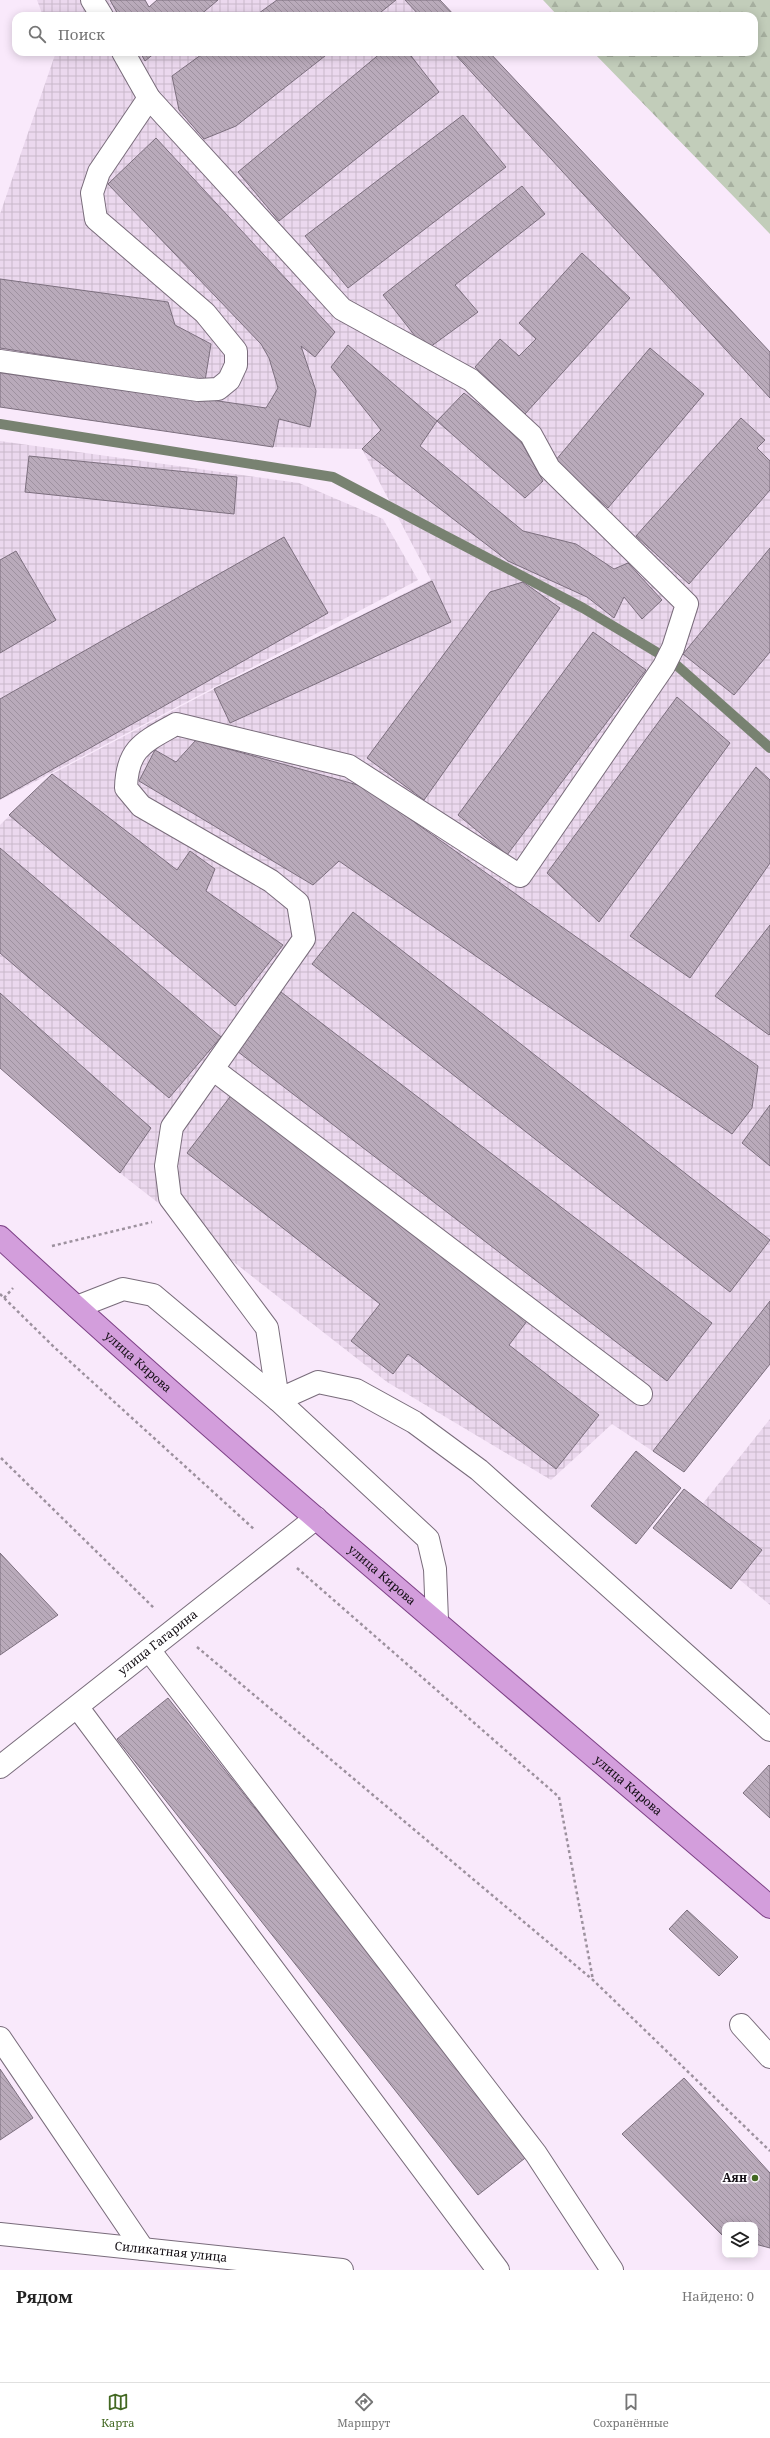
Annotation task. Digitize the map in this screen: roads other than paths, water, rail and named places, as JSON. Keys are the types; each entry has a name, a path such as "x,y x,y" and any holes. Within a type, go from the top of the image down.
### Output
{"main road":[{"name":"улица Кирова","path":"0,1237 316,1518 437,1620 770,1907"}],"street":[{"path":"92,0 100,12"},
{"path":"125,56 149,98 342,309 471,380 531,435 549,468 687,604 668,657 520,876 349,766 176,724 141,744 127,768 126,788 141,806 271,881 298,903 304,939 214,1070 172,1127 166,1166 170,1198 267,1328 278,1400"},
{"path":"0,360 198,390 218,390 229,380 236,365 236,350 205,312 96,220 92,193 99,172 149,98"},
{"path":"214,1070 641,1394"},
{"path":"77,1307 122,1289 153,1294 278,1400 428,1539 435,1569 437,1620"},
{"path":"278,1400 318,1382 356,1390 414,1422 479,1470 770,1730"},
{"name":"улица Гагарина","path":"0,1767 78,1708 175,1628 316,1518"},
{"path":"149,1650 536,2154 612,2270"},
{"path":"78,1708 498,2270"},
{"path":"741,2025 770,2057"},
{"path":"0,2038 143,2249"},
{"name":"Силикатная улица","path":"0,2234 143,2249 256,2266 342,2270"}],"waterway":[{"path":"0,424 333,477 583,608 673,662 770,748"}],"place":[{"name":"Аян","path":"755,2178"}]}
